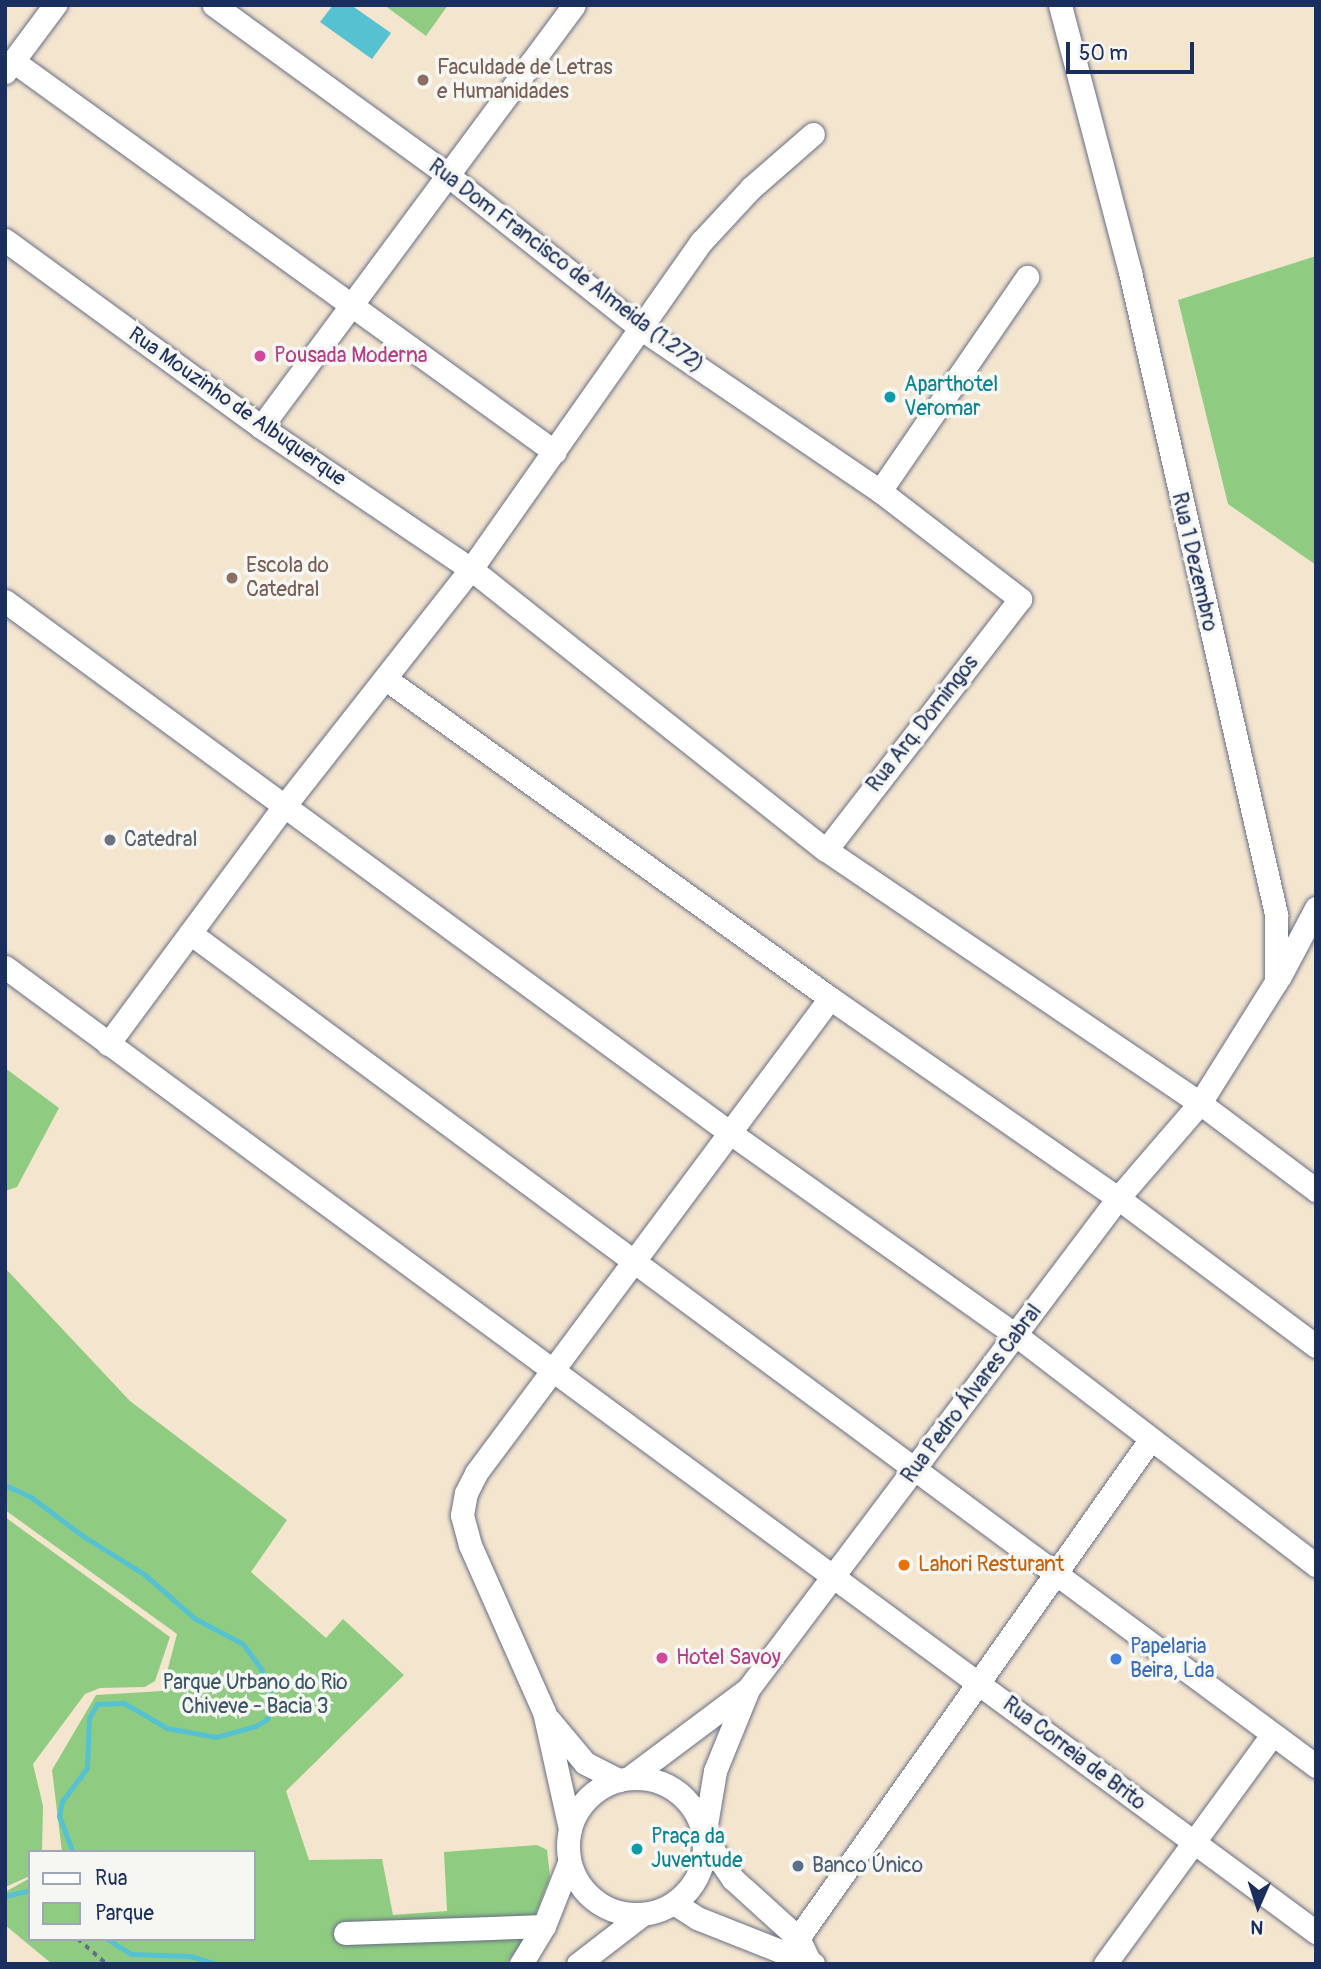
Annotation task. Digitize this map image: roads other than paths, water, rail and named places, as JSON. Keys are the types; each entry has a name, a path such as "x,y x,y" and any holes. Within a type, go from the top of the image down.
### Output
{"street":[{"path":"55,5 9,66 555,452"},
{"name":"Rua Dom Francisco de Almeida (1.272)","path":"214,5 445,173 643,330 880,491 1020,599"},
{"path":"261,427 445,173 574,5"},
{"name":"Rua 1 Dezembro","path":"1060,5 1130,272 1276,914 1276,982"},
{"path":"108,1044 285,805 471,569 643,330 701,242 751,188 813,134"},
{"name":"Rua Mouzinho de Albuquerque","path":"5,240 261,427 471,569 826,849 1200,1103 1316,1190"},
{"path":"880,491 1027,276"},
{"name":"Rua Arq. Domingos","path":"826,849 1020,599"},
{"path":"5,601 729,1132 1016,1335 1316,1565"},
{"path":"386,679 830,998 1118,1198 1316,1346"},
{"path":"1200,1103 1276,982 1316,908"},
{"path":"190,933 1055,1570 1316,1766"},
{"name":"Rua Correia de Brito","path":"5,967 556,1368 1194,1845 1316,1932"},
{"path":"521,1964 544,1926 569,1863 570,1829 544,1712 470,1545 462,1516 466,1493 476,1473 830,998"},
{"name":"Rua Pedro Álvares Cabral","path":"748,1689 917,1469 1118,1198 1200,1103"},
{"path":"798,1938 1055,1570 1150,1440"},
{"path":"570,1829 587,1798 624,1779 748,1689"},
{"path":"578,1964 643,1914 674,1903 699,1874 715,1771 748,1689"},
{"path":"544,1712 585,1763 624,1779 670,1786 698,1816 704,1837 733,1879 798,1938 811,1962"},
{"path":"1117,1958 1272,1735"},
{"path":"569,1863 579,1883 594,1900 614,1910 643,1914"},
{"path":"674,1903 697,1918 811,1962"},
{"path":"345,1933 544,1926"}],"water":[{"path":"333,5 351,5 391,33 372,59 320,22"}],"waterway":[{"path":"5,1485 31,1497 83,1536 144,1574 194,1618 243,1644 261,1669 273,1701 267,1719 256,1726 216,1737 167,1728 124,1703 97,1704 89,1718 87,1768 62,1801 59,1816 72,1850"},
{"path":"5,1896 28,1890"},
{"path":"110,1941 131,1954 190,1956 217,1964"}],"place":[{"name":"Faculdade de Letras e Humanidades","path":"423,80"},
{"name":"Pousada Moderna","path":"260,356"},
{"name":"Aparthotel Veromar","path":"890,397"},
{"name":"Escola do Catedral","path":"232,578"},
{"name":"Catedral","path":"110,840"},
{"name":"Lahori Resturant","path":"904,1565"},
{"name":"Hotel Savoy","path":"662,1658"},
{"name":"Papelaria Beira, Lda","path":"1116,1659"},
{"name":"Praça da Juventude","path":"637,1849"},
{"name":"Banco Único","path":"798,1866"}],"park label":[{"name":"Parque Urbano do Rio Chiveve - Bacia 3","path":"255,1695"}]}
